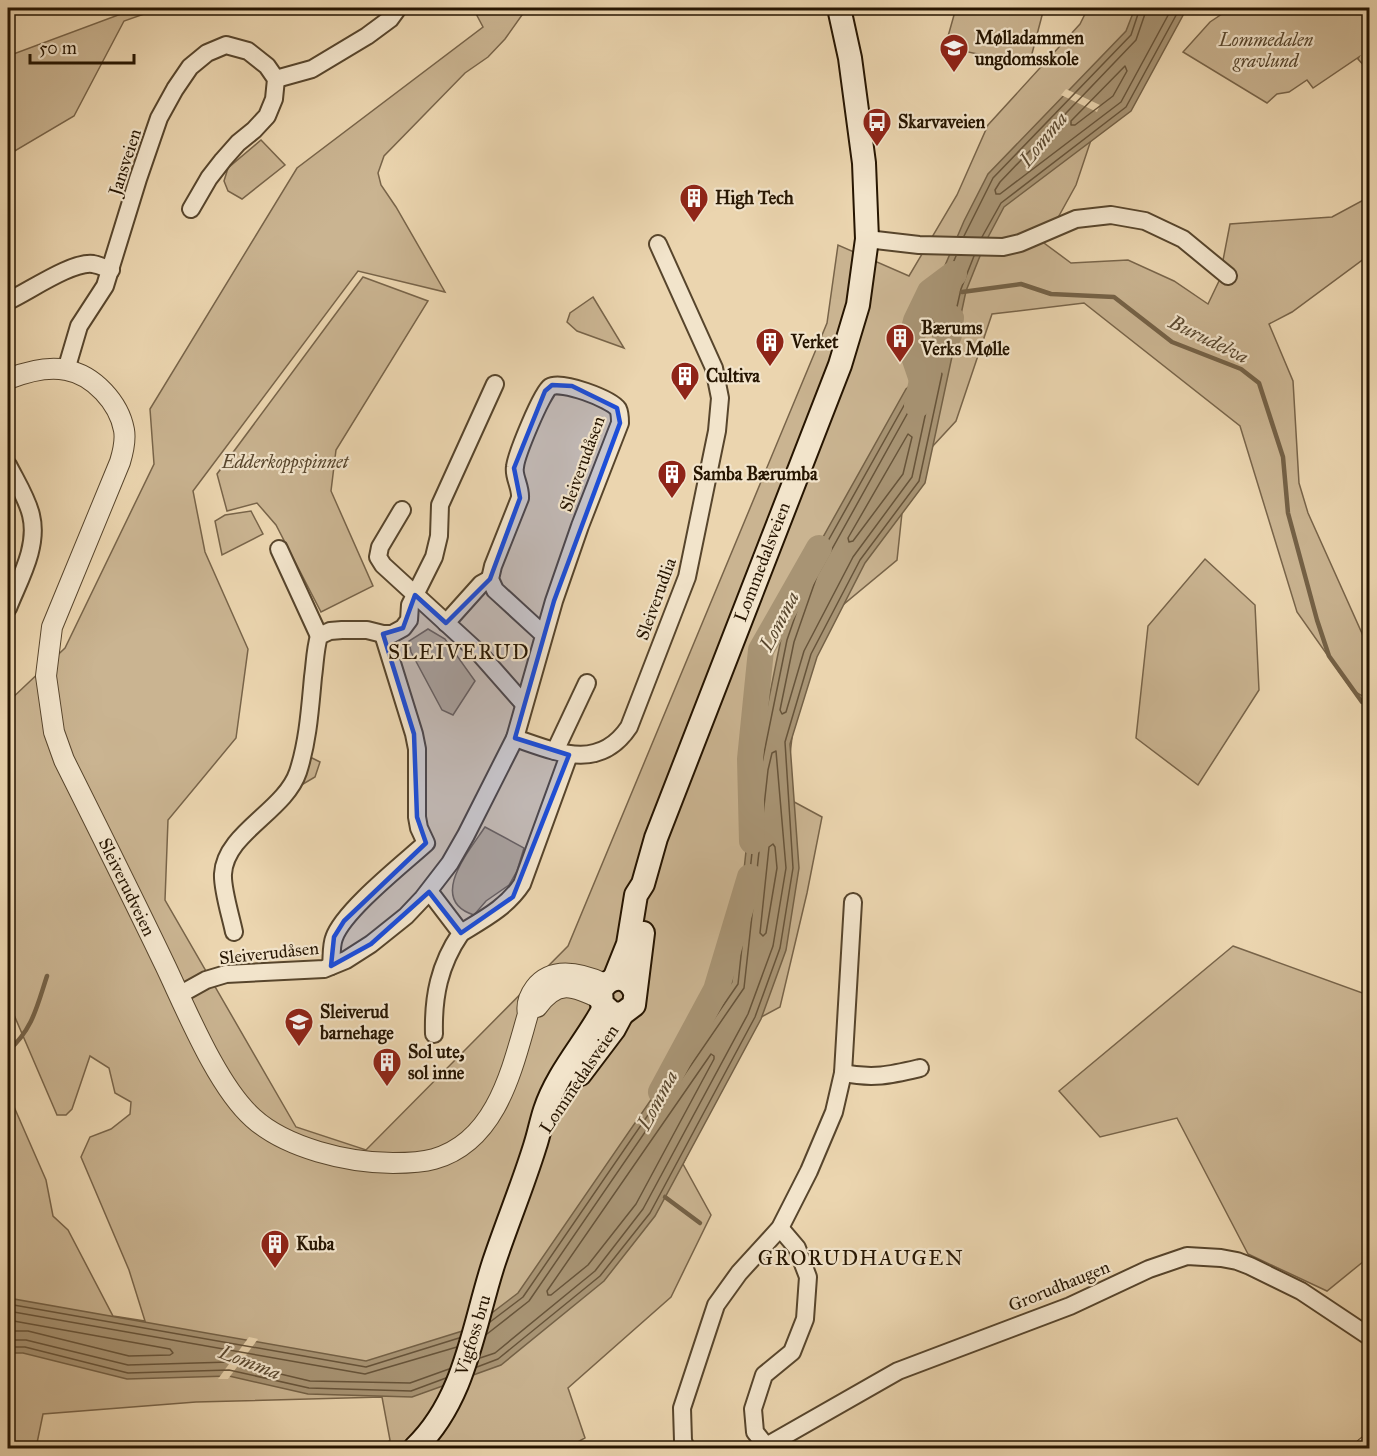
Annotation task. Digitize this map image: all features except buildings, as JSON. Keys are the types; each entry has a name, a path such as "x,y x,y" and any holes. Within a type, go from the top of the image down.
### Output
{"main road":[{"name":"Lommedalsveien","path":"494,1262 536,1144 545,1109 609,997 628,944 636,895 643,884 656,838 840,365 858,304 867,239 864,163 850,58 839,8"},
{"name":"Lommedalsveien","path":"850,58 851,8"},
{"name":"Lommedalsveien","path":"609,997 624,980 630,983 634,990 647,906 643,884"},
{"name":"Vigfoss bru","path":"416,1449 437,1424 448,1406 463,1371 494,1262"}],"street":[{"path":"191,210 209,178 223,160 267,117 274,99 276,80 312,69 375,30 390,19 398,8"},
{"name":"Jansveien","path":"66,370 79,327 105,286 111,270 159,118 190,67 207,53 226,45 248,51 267,66 276,80"},
{"path":"867,239 988,248 1020,243 1077,219 1111,215 1145,221 1182,239 1228,276"},
{"name":"Sleiverudlia","path":"515,738 562,753 590,754 603,750 617,741 629,727 687,577 717,431 720,398 714,368 658,244"},
{"path":"8,301 60,273 79,266 92,264 111,270"},
{"name":"Sleiverudveien","path":"8,379 43,369 66,370 81,375 103,391 113,402 119,414 124,431 124,445 112,484 52,627 46,676 54,732 64,760 179,995 224,1082 242,1107 253,1118 284,1139 302,1146 382,1163 433,1159 463,1145 487,1122 499,1103 528,1014 528,1002 539,983 560,974 580,974 609,997"},
{"path":"279,549 319,636 330,631 342,630 368,630 392,634 403,628 409,620 410,605 434,557 439,536 440,505 495,384"},
{"name":"Sleiverudåsen","path":"179,995 206,980 226,974 324,969 346,960 371,944 406,916 450,863 515,738 539,657 543,634 580,526 620,423 617,408 572,386 552,385 544,391 514,468 520,487 520,498 490,579"},
{"path":"8,465 27,503 33,528 28,556 8,608"},
{"path":"402,510 380,547 378,557 394,578 479,653 524,704"},
{"path":"446,623 481,584 490,579 495,590 543,634"},
{"name":"Sleiverudåsen","path":"331,966 334,937 344,921 388,875 426,843 417,817 417,749 414,734 383,634"},
{"name":"Sleiverudåsen","path":"234,932 223,875 225,864 230,852 241,838 275,806 296,779 307,741 316,645 319,636"},
{"path":"434,1034 433,1008 437,983 450,950 461,933 507,903 522,884 562,753 587,683"},
{"path":"429,891 461,933"},
{"path":"686,1449 683,1441 682,1408 716,1305 739,1273 780,1228 818,1151 834,1112 843,1073 853,902"},
{"path":"843,1073 865,1078 920,1068"},
{"name":"Grorudhaugen","path":"780,1228 797,1248 808,1276 805,1319 792,1352 764,1375 753,1409 754,1432 765,1448 898,1371 1070,1306 1149,1269 1187,1256 1221,1258 1250,1266 1301,1291 1370,1336"},
{"path":"1365,1449 1370,1444"}],"highlighted area":[{"path":"552,385 572,386 617,408 620,423 554,601 515,738 569,755 513,897 461,933 429,892 371,944 331,966 334,937 344,921 426,843 417,817 414,734 383,634 403,628 415,595 446,623 490,579 520,498 514,468 525,438 545,391"}],"green space":[{"path":"137,8 161,8 124,21 74,116 8,155 8,56"},
{"path":"473,8 527,8 505,39 488,57 465,73 384,156 378,173 381,185 445,292 358,271 193,491 205,552 248,649 236,738 168,820 165,900 296,1127 366,1150 568,946 827,323 838,245 909,276 957,195 988,125 1080,24 1088,8 1184,8 1099,116 1076,185 1044,243 1071,263 1128,260 1174,281 1208,304 1219,281 1230,224 1332,217 1369,197 1369,255 1292,312 1269,324 1293,381 1299,483 1308,513 1369,649 1369,700 1352,690 1297,612 1240,426 1084,303 992,314 956,421 906,475 897,560 820,624 793,729 785,797 822,817 780,1007 750,1023 683,1164 711,1215 671,1297 568,1388 585,1438 567,1448 383,1448 390,1440 382,1397 196,1402 43,1414 38,1448 8,1448 8,1093 46,1180 53,1216 68,1230 113,1316 145,1321 129,1270 81,1157 90,1137 111,1129 130,1114 131,1102 115,1093 109,1068 90,1056 72,1109 66,1115 57,1115 8,1001 8,702 65,648 154,464 150,409 297,168 483,27"},
{"path":"956,8 1044,8 1029,65 945,47"},
{"name":"Lommedalen gravlund","path":"1231,8 1369,8 1369,71 1358,59 1359,57 1313,88 1307,80 1289,92 1277,94 1267,103 1183,52 1210,22"},
{"path":"261,140 285,165 242,199 228,191 224,181 228,168"},
{"name":"Edderkoppspinnet","path":"363,277 428,301 336,450 331,491 373,586 321,612 276,525 257,503 227,511 217,474"},
{"path":"593,297 624,348 577,331 567,322 570,313"},
{"path":"251,511 263,534 222,555 215,521 225,515"},
{"path":"1205,559 1255,605 1259,690 1198,785 1136,738 1148,626"},
{"path":"428,629 445,639 475,681 453,715 442,710 411,652 409,641"},
{"path":"308,756 320,762 315,777 298,787"},
{"path":"485,827 524,848 517,871 509,885 486,901 474,915 460,908 454,898 453,887 462,861"},
{"path":"1233,946 1368,995 1369,1257 1327,1291 1248,1254 1177,1118 1100,1137 1059,1091"}],"water":[{"path":"1135,8 1187,8 1131,111 1004,207 986,241 966,291 925,483 865,563 817,657 790,744 799,868 786,950 761,1019 655,1216 604,1281 501,1365 412,1397 308,1394 229,1376 127,1379 23,1353 8,1353 8,1298 366,1361 472,1328 518,1293 732,982 755,767 781,639 804,571 906,389 944,357 923,317 964,221 988,174 1126,31"}],"pier":[{"path":"1066,89 1100,105 1097,112 1061,95"},
{"path":"249,1337 258,1339 228,1379 218,1379"}],"waterway":[{"name":"Lomma","path":"922,380 910,345 916,321 930,292 954,274"},
{"name":"Burudelva","path":"962,292 1021,284 1051,294 1114,297 1172,342 1241,369 1259,383 1283,457 1288,513 1329,656 1362,702 1370,705"},
{"name":"Lomma","path":"917,405 922,380 949,335 951,318"},
{"name":"Lomma","path":"752,841 750,759 761,650 819,548"},
{"name":"Lomma","path":"661,1092 716,990 750,877"},
{"path":"8,1051 29,1026 47,976"},
{"path":"665,1197 700,1223"}],"place":[{"name":"Mølladammen ungdomsskole","path":"954,74"},
{"name":"Skarvaveien","path":"877,148"},
{"name":"High Tech","path":"694,224"},
{"name":"Bærums Verks Mølle","path":"900,364"},
{"name":"Verket","path":"770,368"},
{"name":"Cultiva","path":"685,402"},
{"name":"Samba Bærumba","path":"672,500"},
{"name":"Sleiverud barnehage","path":"299,1048"},
{"name":"Sol ute, sol inne","path":"387,1088"},
{"name":"Kuba","path":"275,1270"}],"district":[{"name":"SLEIVERUD","path":"459,652"},
{"name":"GRORUDHAUGEN","path":"861,1258"}]}
